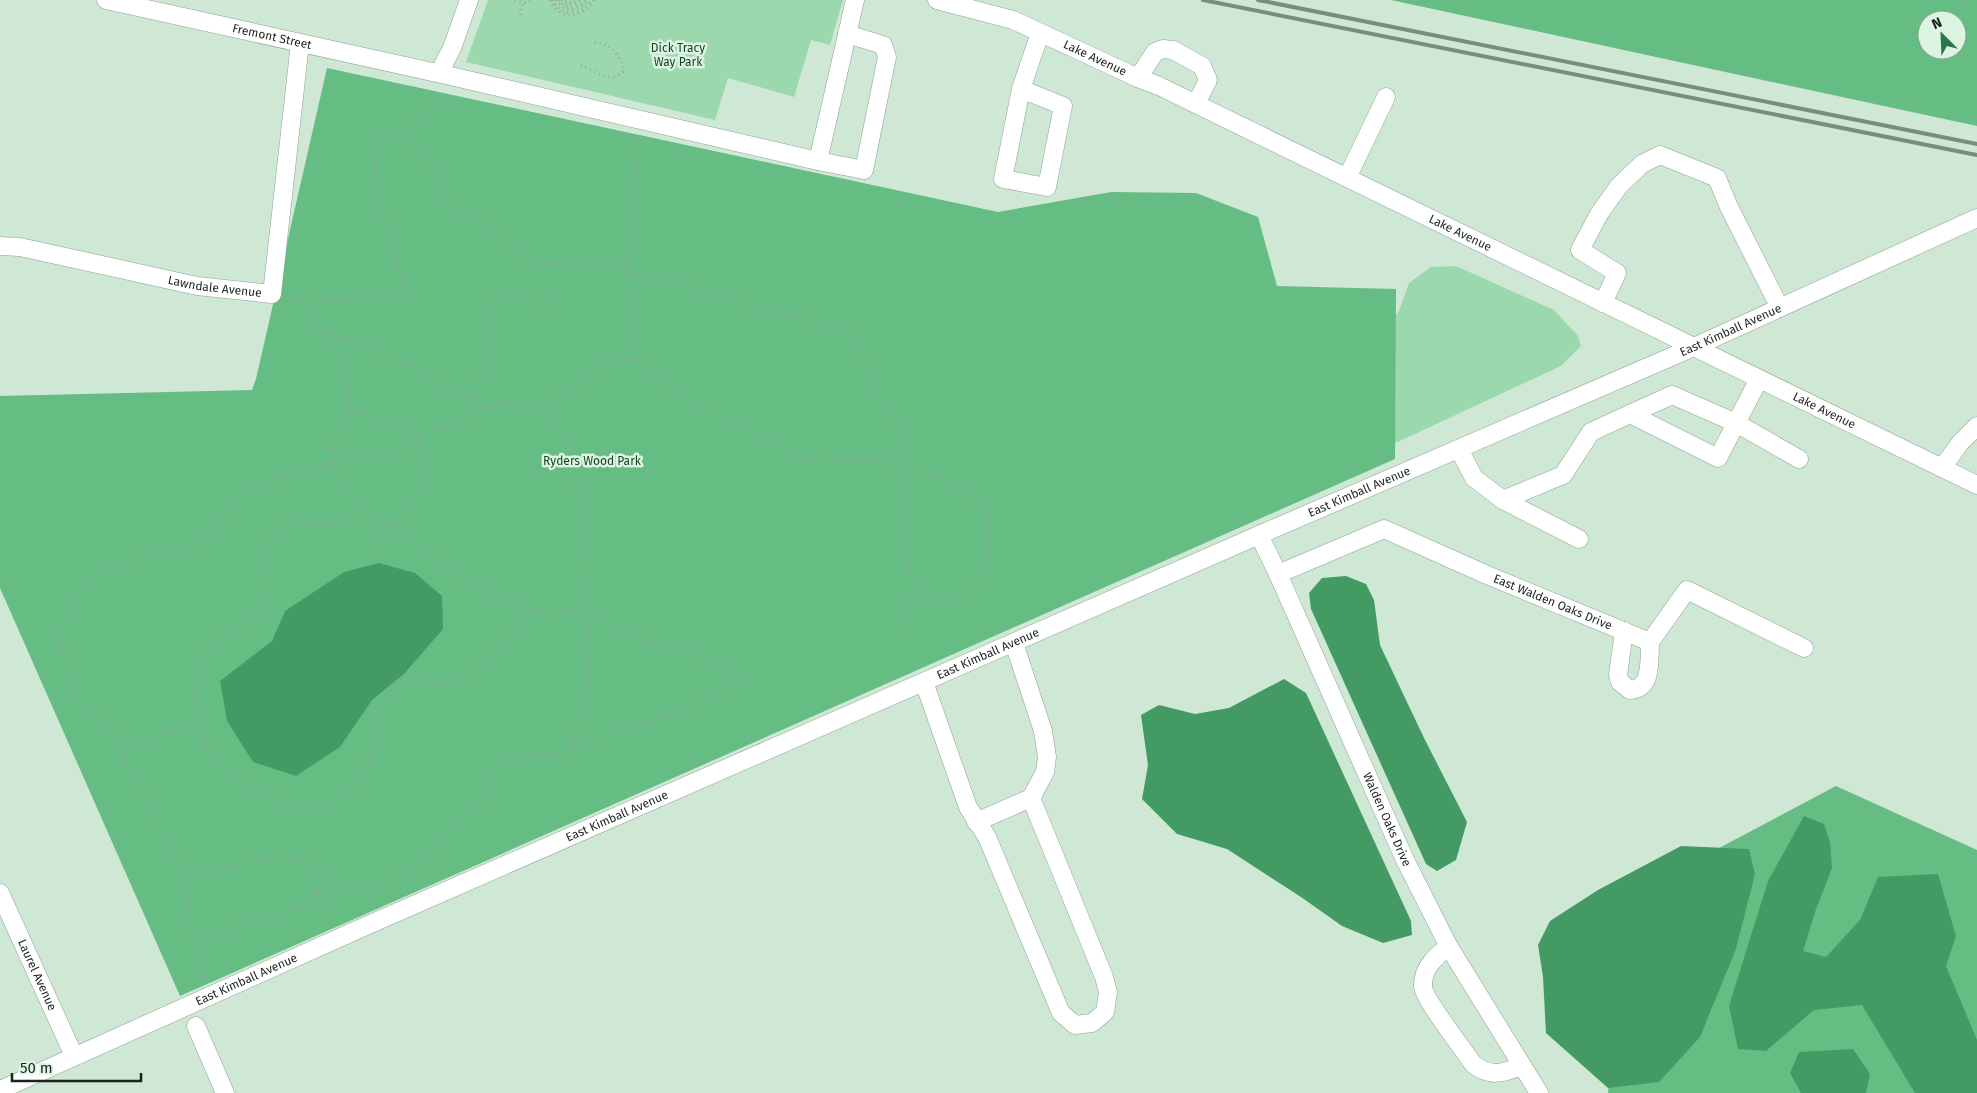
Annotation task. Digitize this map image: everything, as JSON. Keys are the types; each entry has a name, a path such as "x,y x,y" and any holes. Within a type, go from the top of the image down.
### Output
{"street":[{"name":"Fremont Street","path":"106,0 864,170 887,56 883,45 848,34"},
{"path":"442,74 469,0"},
{"path":"818,161 855,0"},
{"name":"Lake Avenue","path":"937,0 1013,20 1196,104 1977,484"},
{"path":"1021,89 1063,106 1047,187 1003,179 1021,89 1040,33"},
{"name":"Lawndale Avenue","path":"0,246 20,247 197,286 272,294 300,43"},
{"path":"1138,78 1155,52 1163,49 1173,50 1202,66 1208,80 1196,104"},
{"path":"1347,178 1386,97"},
{"path":"1603,303 1617,274 1580,250 1599,214 1619,186 1642,164 1660,155 1717,178 1729,207 1780,308"},
{"name":"East Kimball Avenue","path":"0,1090 359,929 1259,535 1694,347 1977,218"},
{"path":"1630,414 1718,458 1759,379"},
{"path":"1503,500 1563,475 1591,432 1672,395 1736,423 1799,459"},
{"path":"1942,468 1960,444 1977,426"},
{"path":"1459,448 1474,478 1503,500 1579,539"},
{"name":"East Walden Oaks Drive","path":"1278,574 1384,529 1487,575 1650,642"},
{"name":"Walden Oaks Drive","path":"1259,535 1405,860 1449,946 1539,1093"},
{"path":"1624,631 1618,675 1620,682 1630,690 1637,690 1644,685 1648,678 1650,642 1686,590 1804,648"},
{"path":"976,822 1031,798 1045,772 1047,756 1043,731 1014,642"},
{"path":"924,682 968,807 987,837 1061,1013 1075,1025 1092,1023 1105,1012 1108,992 1031,798"},
{"name":"Laurel Avenue","path":"0,892 74,1056"},
{"path":"1449,946 1432,961 1424,978 1425,993 1473,1064 1480,1070 1498,1075 1521,1066"},
{"path":"196,1026 225,1093"}],"path":[{"path":"515,0 523,3 532,0"},
{"path":"557,0 560,6 571,10 583,7 586,0"},
{"path":"557,0 572,2 586,0"},
{"path":"520,14 523,3"},
{"path":"580,65 610,77 616,76 624,70 624,66 611,48 592,42"},
{"path":"405,137 434,103 442,74"},
{"path":"747,680 738,677 728,668 714,660 630,636 580,613 534,610 521,606 463,580 406,536 362,509 342,487 333,455 336,435 352,400 341,360 326,343 312,318 308,303 343,301 364,294 385,300 398,298 404,289 389,233 374,198 376,140 386,132 405,137 418,148 435,172 445,202 455,212 488,225 516,253 534,261 554,264 583,264 600,261 618,265 626,272 670,282 758,309 816,322 839,330 853,338 862,351 870,378 879,396 897,425 906,505 905,528 901,545 914,581 914,590 904,623 897,628"},
{"path":"628,359 630,335 636,320 626,272 629,254 626,238 629,201 642,132"},
{"path":"471,396 486,375 485,342 492,320 492,301 502,294 539,305 558,300"},
{"path":"321,332 335,337 362,341 418,368 431,380 446,388 462,391 487,409"},
{"path":"206,977 193,941 190,917 186,904 188,893 186,881 163,833 150,812 140,784 126,766 121,744 111,729 83,709 71,690 61,644 61,631 72,604 88,580 99,570 120,566 147,556 189,548 206,540 232,505 252,490 305,468 321,463 334,464 386,455 420,440 445,426 497,404 510,401 544,408 580,384 602,362 614,358 628,359 643,364 702,412 723,419 814,463 853,461 902,464"},
{"path":"544,408 565,443 572,476 580,494 586,518 584,559 586,583 580,613"},
{"path":"348,410 394,425 420,440 424,458 423,478 393,528 365,549"},
{"path":"903,478 942,478 952,483 985,509 990,519 988,560 970,590 954,598 936,602 910,601"},
{"path":"362,509 347,514 333,526 288,525 279,531 270,544 265,566 263,579 264,611 217,642 198,661 194,671 192,693 208,752 217,764 242,782 280,801 322,806 352,791 366,776 372,749 369,730 382,706 393,692 407,679 440,686 460,679 478,667 506,641 518,618 521,606"},
{"path":"570,752 590,677 587,641 590,619"},
{"path":"193,941 218,934 243,923 298,909 318,892 333,886 366,887 385,883 409,872 425,860 443,842 461,817 481,802 487,790 488,777 494,767 524,756 570,752 607,735 714,698 738,677"},
{"path":"121,744 173,731 199,721"},
{"path":"186,881 220,869 277,858 309,864 333,886"},
{"path":"318,892 332,922"}],"green space":[{"name":"Dick Tracy Way Park","path":"488,0 843,0 830,45 811,40 794,97 728,78 715,120 466,62"},
{"path":"1391,0 1977,0 1977,126"},
{"name":"Ryders Wood Park","path":"327,68 998,212 1111,192 1196,193 1258,217 1277,286 1396,289 1395,459 180,996 0,588 0,396 252,390"},
{"path":"1456,266 1554,310 1578,336 1581,346 1561,366 1361,459 1391,322 1399,311 1409,283 1431,267"},
{"path":"1836,786 1977,850 1977,1093 1608,1093 1623,899"}],"shaded area":[{"path":"379,563 415,573 442,596 443,629 404,674 372,700 340,747 296,776 253,762 227,721 220,681 272,641 285,611 344,572"},
{"path":"1346,576 1366,584 1374,600 1380,645 1424,738 1467,822 1456,860 1437,871 1426,864 1311,609 1309,593 1322,578"},
{"path":"1284,679 1306,693 1411,921 1412,935 1383,943 1342,926 1227,849 1177,834 1142,799 1148,765 1141,715 1159,705 1195,714 1229,708"},
{"path":"1804,816 1824,824 1830,842 1832,868 1815,912 1803,951 1826,957 1860,920 1878,877 1938,874 1956,936 1946,966 1977,1040 1977,1093 1915,1093 1862,1005 1814,1010 1766,1051 1738,1049 1729,1006 1768,881"},
{"path":"1681,846 1749,849 1755,874 1736,949 1700,1037 1659,1082 1608,1088 1546,1033 1543,977 1538,945 1550,921 1598,890"},
{"path":"1853,1049 1870,1074 1866,1093 1801,1093 1790,1073 1799,1052"}],"railway":[{"path":"1203,0 1977,155"},
{"path":"1258,0 1977,144"}]}
